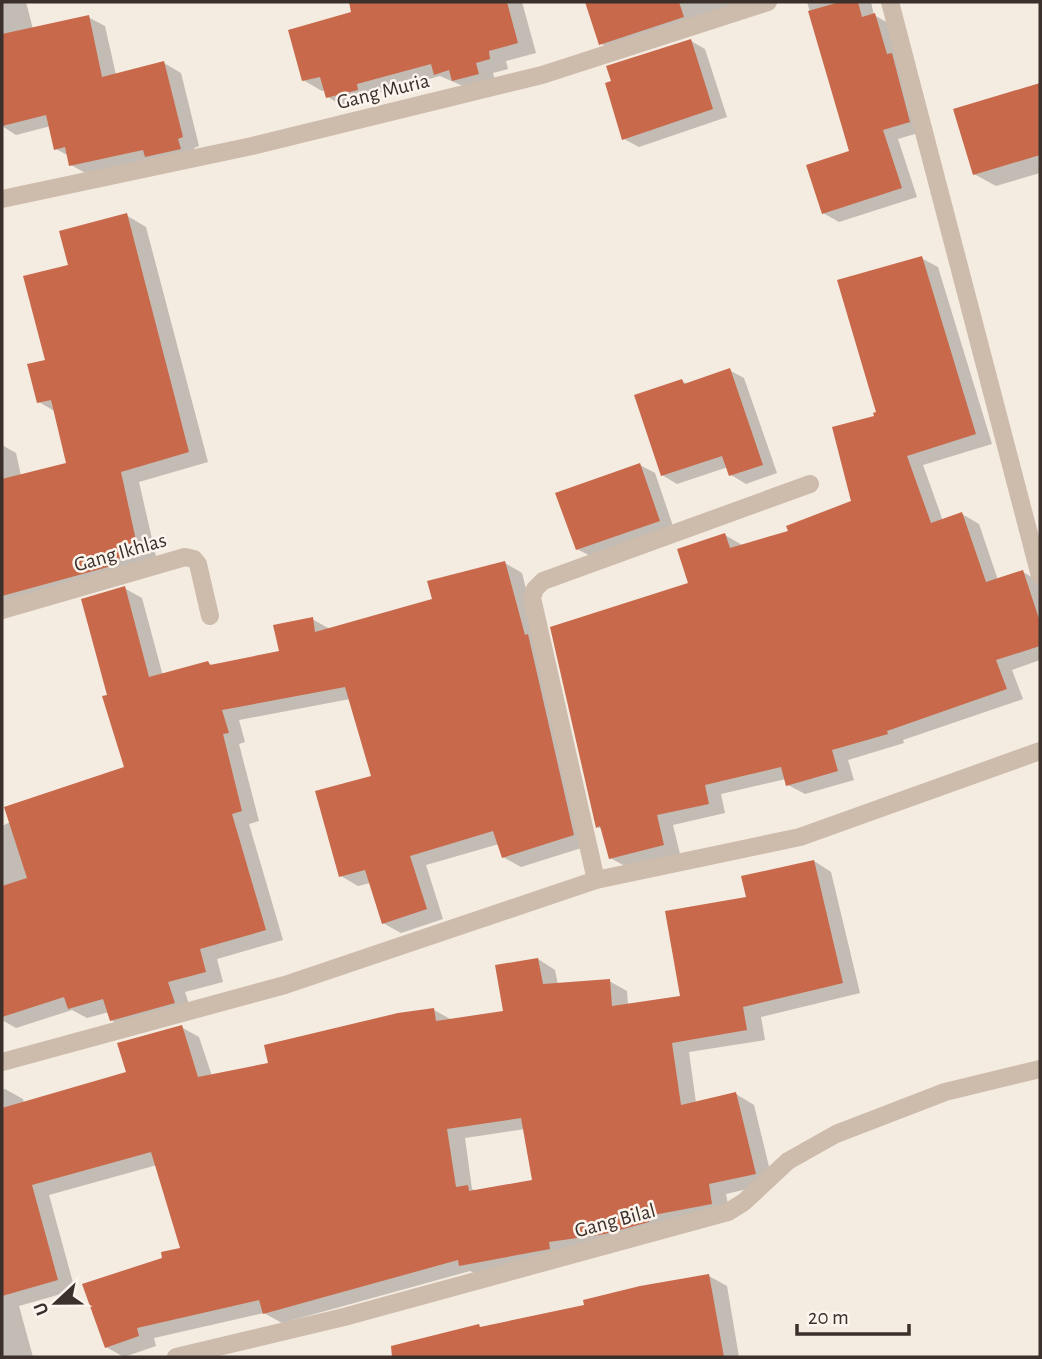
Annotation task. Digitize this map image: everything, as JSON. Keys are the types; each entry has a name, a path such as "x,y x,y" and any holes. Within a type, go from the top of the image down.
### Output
{"street":[{"name":"Gang Muria","path":"2,199 252,146 529,78 768,2"},
{"path":"890,2 1040,576"},
{"path":"596,880 532,598 535,589 543,581 810,484"},
{"name":"Gang Ikhlas","path":"2,610 185,557 194,559 198,564 210,616"},
{"path":"2,1062 285,985 596,880 800,837 1040,751"},
{"name":"Gang Bilal","path":"176,1357 344,1317 728,1212 744,1202 788,1161 836,1134 945,1092 1040,1069"}],"building":[{"path":"349,2 507,2 518,43 489,51 490,59 476,63 479,74 452,81 449,70 434,75 431,64 357,84 358,90 326,98 320,77 302,81 288,30 351,12"},
{"path":"585,2 679,2 684,17 599,45"},
{"path":"840,2 858,2 862,17 875,13 887,54 892,53 910,122 883,130 902,188 822,214 806,165 849,151 808,11"},
{"path":"89,15 102,77 164,61 183,137 178,139 181,149 145,157 143,150 69,166 65,147 54,150 46,115 2,126 2,34"},
{"path":"691,39 713,109 622,140 605,83 611,81 606,66"},
{"path":"1040,83 1040,155 973,175 953,109"},
{"path":"127,213 189,452 121,472 139,554 117,559 119,564 2,596 2,479 66,463 51,400 37,403 27,364 45,360 23,276 68,265 59,231"},
{"path":"922,256 976,434 907,456 931,523 962,512 986,582 1023,570 1040,622 1040,646 996,660 1007,689 887,731 888,734 832,750 838,771 786,786 781,767 705,785 709,804 657,815 664,845 609,859 600,826 596,828 550,627 688,583 677,549 725,533 730,548 788,531 786,526 851,501 832,427 874,416 873,413 876,412 837,280"},
{"path":"730,368 763,465 729,476 722,456 661,476 634,395 682,379 684,384"},
{"path":"640,463 660,521 576,550 555,493"},
{"path":"505,561 525,635 528,634 574,835 502,858 493,831 410,856 427,909 382,924 365,870 339,877 315,791 371,776 345,687 222,710 229,733 223,734 242,811 232,814 266,930 200,949 206,972 168,982 175,1003 110,1021 103,999 68,1009 64,997 2,1017 2,886 27,878 4,807 124,767 102,696 107,695 81,599 125,586 149,677 208,661 210,665 279,651 273,625 313,617 315,632 432,599 427,581"},
{"path":"814,860 843,983 743,1007 747,1030 672,1043 681,1105 736,1092 756,1174 709,1184 712,1204 648,1216 649,1222 605,1234 549,1242 550,1249 459,1266 458,1260 263,1314 259,1300 137,1328 139,1336 105,1348 82,1284 162,1258 161,1252 180,1248 151,1152 32,1185 58,1280 2,1296 2,1108 126,1072 117,1043 182,1025 198,1077 268,1063 264,1045 398,1013 434,1008 436,1021 503,1011 495,965 538,958 543,984 610,979 612,1006 680,996 665,911 746,897 741,876","holes":["521,1118 532,1180 469,1191 468,1185 456,1187 447,1129"]},
{"path":"709,1274 724,1357 392,1357 391,1346 479,1324 480,1327 584,1305 583,1300 640,1286"}]}
